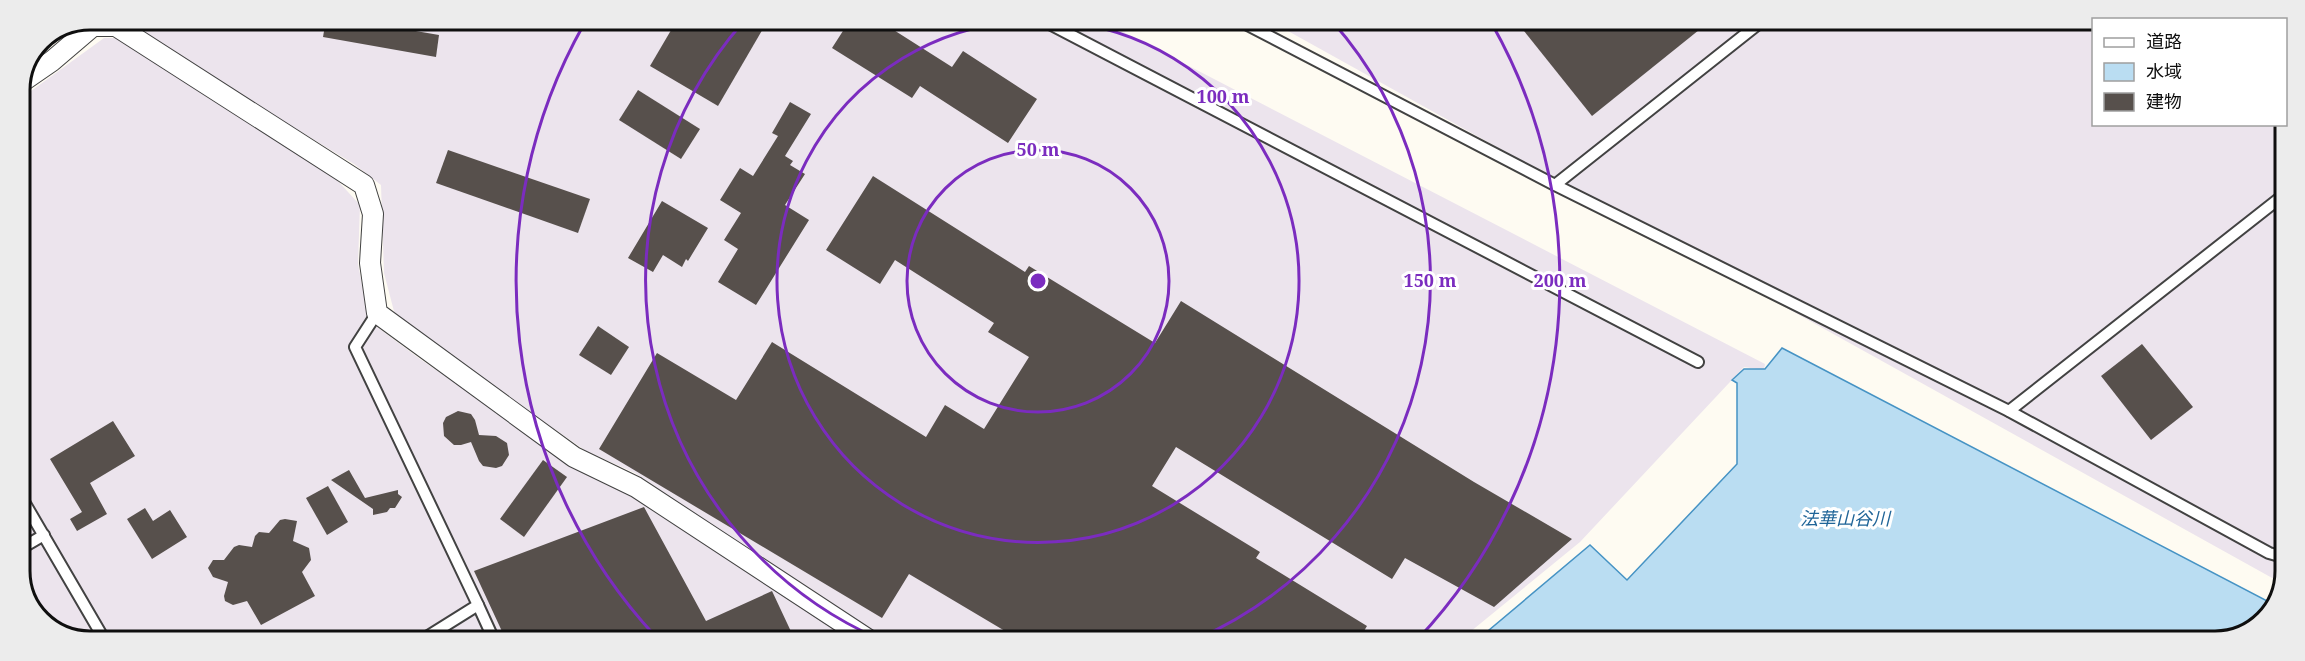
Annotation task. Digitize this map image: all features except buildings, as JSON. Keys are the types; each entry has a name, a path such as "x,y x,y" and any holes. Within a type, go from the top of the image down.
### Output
{"street":[{"path":"32,75 88,30"},
{"path":"122,30 364,185 373,214 370,263 377,313 574,457 636,487 855,631"}],"lane":[{"path":"1061,30 1698,362"},
{"path":"1256,30 1555,185 2009,411 2275,555"},
{"path":"1555,185 1751,30"},
{"path":"2009,411 2275,202"},
{"path":"377,313 355,347 490,631"},
{"path":"30,512 99,631"},
{"path":"30,544 44,536"},
{"path":"436,631 478,605"}],"shaded area":[{"path":"133,30 1119,30 1765,364 1764,370 1744,367 1580,542 1471,631 872,631 635,473 586,451 396,319 384,273 381,185 354,164"},
{"path":"1286,30 2092,30 2092,126 2275,126 2274,579"},
{"path":"104,38 119,38 337,180 360,205 358,264 367,309 373,324 420,359 567,459 624,484 853,631 90,631 75,629 60,623 40,604 30,575 30,92"}],"water":[{"name":"法華山谷川","path":"1782,348 2267,601 2260,611 2241,625 2215,631 1488,631 1590,545 1627,580 1737,464 1737,383 1732,380 1744,369 1765,369"}]}
